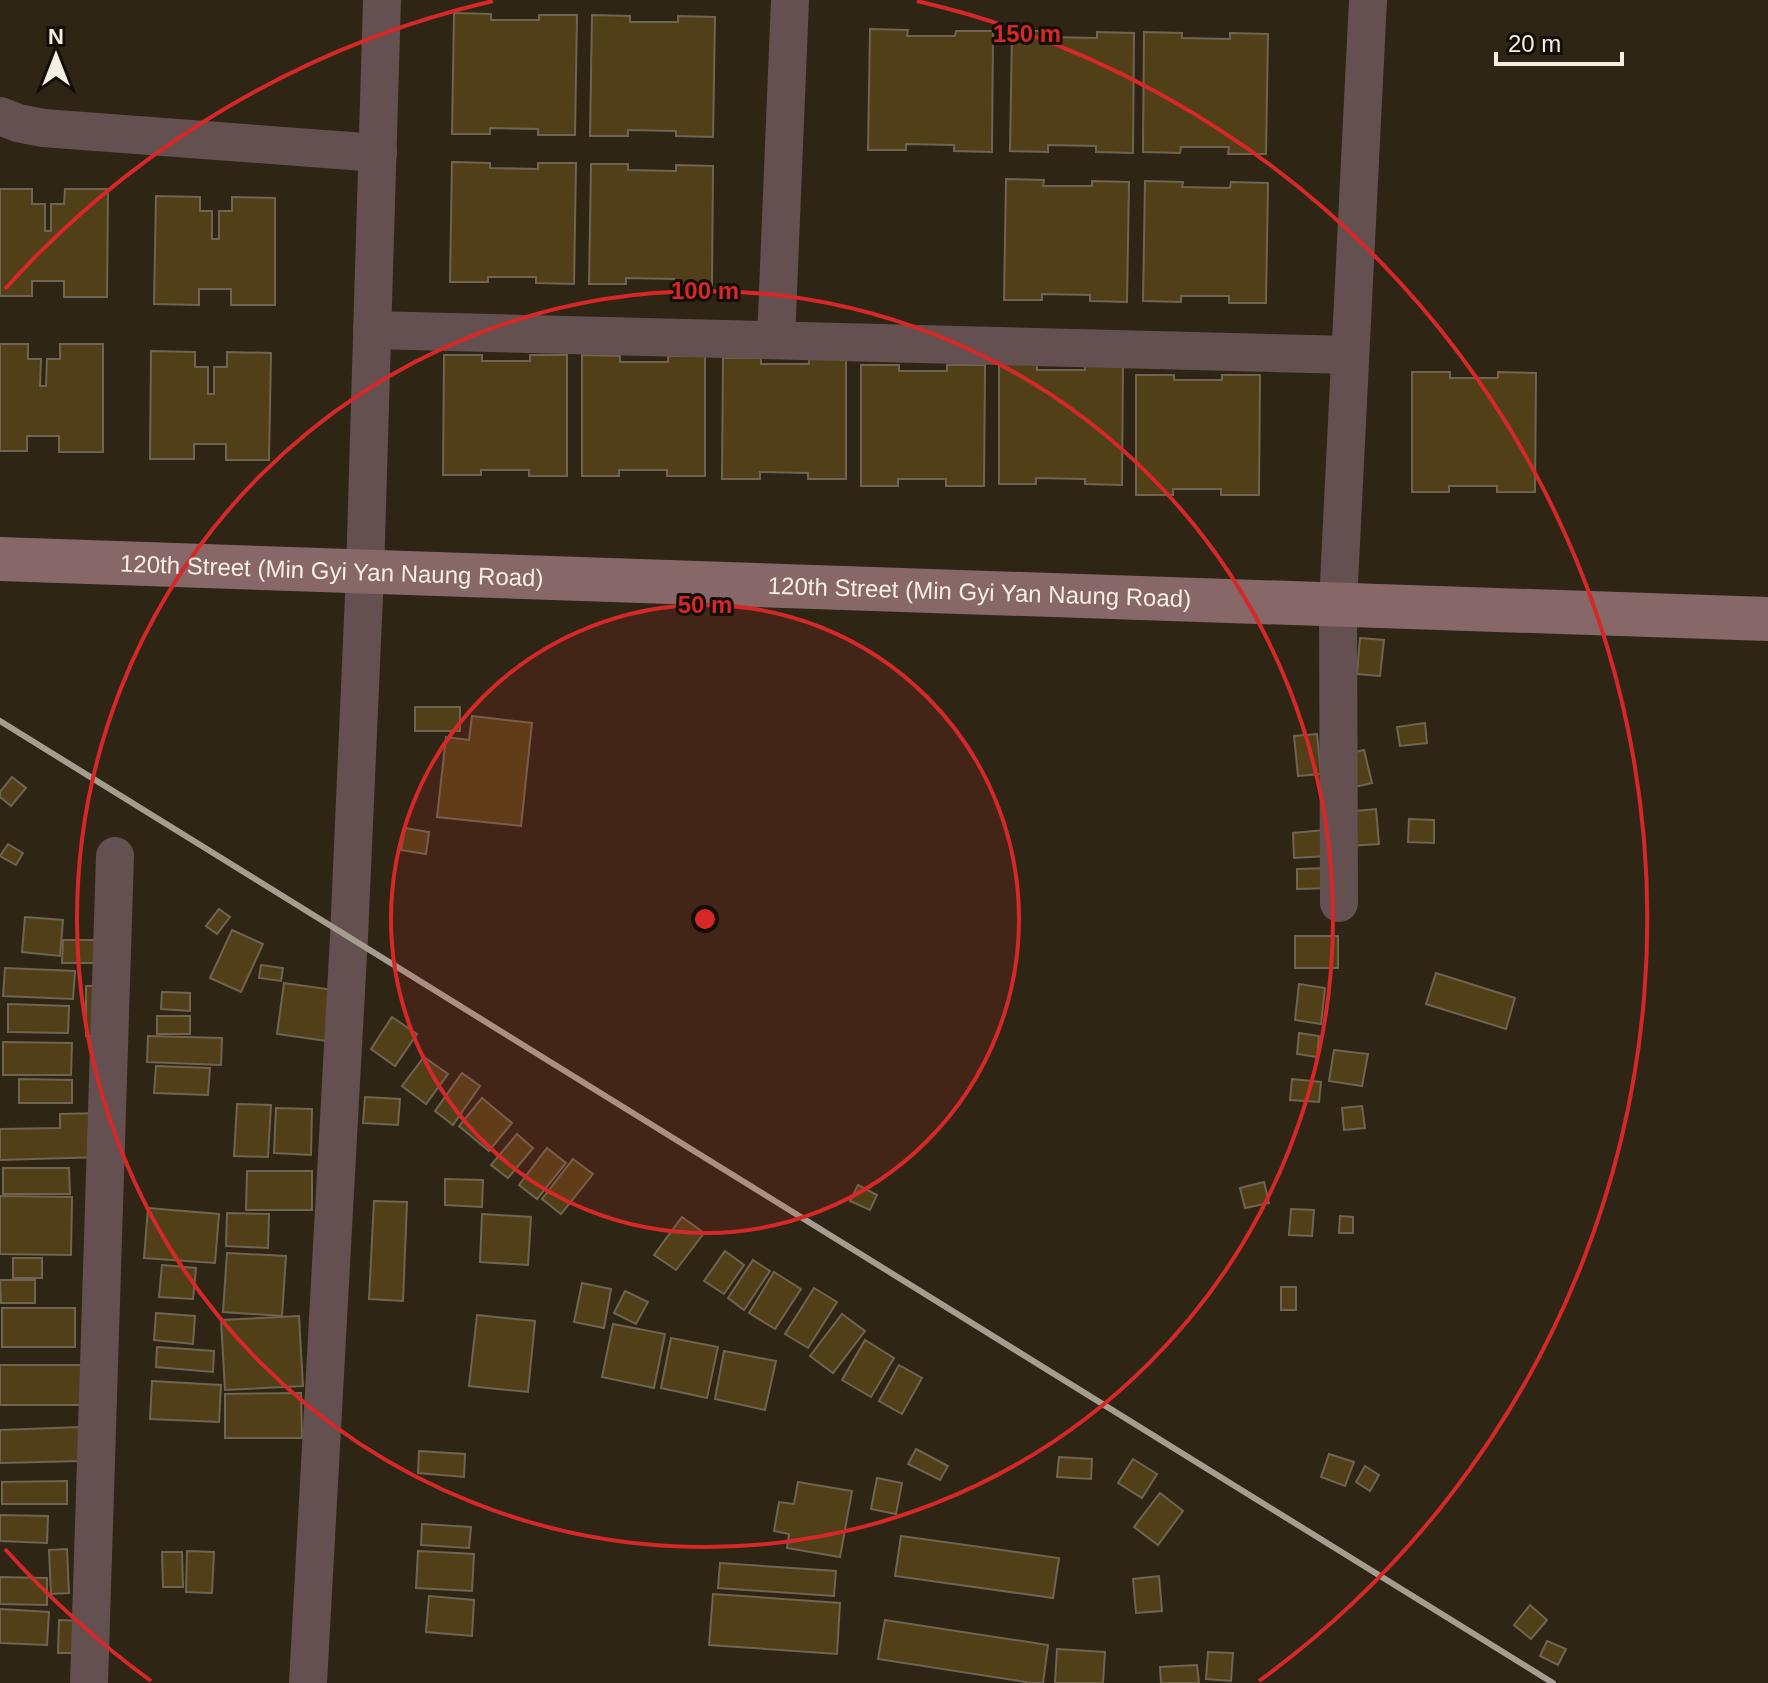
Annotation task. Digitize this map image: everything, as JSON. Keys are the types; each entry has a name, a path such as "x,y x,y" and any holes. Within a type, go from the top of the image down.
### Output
{"street":[{"path":"308,1683 349,937 365,573 382,0"},
{"path":"776,340 790,0"},
{"path":"1339,903 1338,603 1368,0"},
{"path":"0,116 43,128 378,153"},
{"path":"372,330 1350,355"},
{"name":"120th Street (Min Gyi Yan Naung Road)","path":"0,559 1768,619"},
{"path":"89,1683 115,856"}],"building":[{"path":"454,13 491,14 491,20 539,20 539,15 577,15 575,135 538,135 538,129 490,128 490,134 452,134"},
{"path":"592,15 630,16 630,22 678,22 678,16 715,17 713,137 676,136 676,131 628,130 628,136 590,136"},
{"path":"870,29 908,30 907,36 955,36 956,31 993,31 992,152 954,151 954,145 906,144 906,150 868,150"},
{"path":"1012,31 1049,31 1049,37 1097,38 1097,32 1134,33 1133,153 1096,152 1096,146 1048,145 1048,152 1010,151"},
{"path":"1144,32 1182,33 1182,38 1230,39 1230,33 1268,34 1266,154 1228,154 1229,147 1181,147 1180,153 1143,152"},
{"path":"452,162 490,163 490,168 538,169 538,163 576,163 574,284 536,283 536,277 488,277 488,282 450,282"},
{"path":"591,164 628,164 628,170 676,171 676,165 713,166 712,286 674,285 674,279 626,278 626,284 589,284"},
{"path":"1006,179 1044,180 1043,186 1092,186 1092,181 1129,182 1127,302 1090,301 1090,295 1042,294 1042,300 1004,300"},
{"path":"1145,181 1183,182 1182,187 1230,188 1231,182 1268,183 1266,303 1229,303 1229,296 1181,296 1181,302 1143,301"},
{"path":"0,189 32,189 32,204 45,204 45,231 51,231 51,204 64,204 65,189 108,189 107,297 64,297 64,281 32,281 32,296 0,296"},
{"path":"156,196 200,197 200,211 212,211 212,239 219,239 219,211 232,211 232,197 275,198 275,305 231,305 231,289 199,289 199,305 154,304"},
{"path":"0,344 28,344 28,359 41,359 40,386 46,386 47,359 60,359 60,344 103,344 103,452 59,452 59,436 27,436 27,451 0,451"},
{"path":"151,351 195,352 195,367 208,367 208,394 214,394 214,367 227,367 227,352 271,353 269,460 226,460 226,444 194,444 194,459 150,459"},
{"path":"444,355 482,355 482,361 530,361 530,355 567,355 567,476 529,476 529,470 481,470 481,475 443,475"},
{"path":"582,355 620,356 620,362 668,362 668,356 705,356 705,476 667,476 667,470 619,470 619,476 582,476"},
{"path":"723,358 761,358 761,364 809,364 809,359 846,359 846,479 808,479 808,473 760,472 760,479 722,479"},
{"path":"999,364 1037,364 1037,370 1085,370 1085,364 1123,364 1122,485 1085,484 1085,479 1036,478 1036,484 999,484"},
{"path":"861,365 899,365 899,371 947,371 947,365 985,365 984,486 946,486 946,479 898,479 898,486 861,486"},
{"path":"1412,372 1450,372 1450,378 1498,378 1498,372 1536,373 1535,492 1497,492 1497,486 1449,486 1449,492 1412,492"},
{"path":"1136,375 1174,375 1174,380 1222,380 1222,375 1260,375 1259,495 1221,495 1221,489 1173,489 1173,495 1136,495"},
{"path":"1360,638 1384,640 1380,676 1357,674"},
{"path":"415,707 460,707 460,731 415,731"},
{"path":"472,716 532,723 521,826 437,817 446,737 469,740"},
{"path":"1425,723 1427,743 1400,746 1397,727"},
{"path":"1317,734 1321,774 1298,776 1294,736"},
{"path":"1364,750 1372,783 1350,788 1342,755"},
{"path":"12,777 26,788 11,806 0,797 0,792"},
{"path":"1376,809 1379,844 1349,846 1345,812"},
{"path":"1409,819 1434,820 1434,843 1408,842"},
{"path":"405,828 429,832 426,854 401,850"},
{"path":"1324,830 1326,856 1294,858 1293,833"},
{"path":"8,844 23,853 16,865 0,856"},
{"path":"1331,868 1332,888 1297,889 1297,869"},
{"path":"219,909 230,917 217,934 206,926"},
{"path":"25,917 63,920 60,956 22,952"},
{"path":"232,930 263,944 241,992 210,978"},
{"path":"1295,936 1338,936 1338,968 1295,968"},
{"path":"63,940 95,940 95,963 62,963"},
{"path":"261,965 283,968 281,981 259,978"},
{"path":"5,968 75,971 73,999 3,996"},
{"path":"1436,973 1515,998 1506,1029 1426,1004"},
{"path":"284,983 334,990 327,1041 277,1034"},
{"path":"1299,984 1325,988 1321,1024 1295,1020"},
{"path":"86,986 100,986 100,1036 86,1036"},
{"path":"162,992 190,993 190,1011 161,1009"},
{"path":"8,1004 69,1006 68,1033 8,1032"},
{"path":"157,1016 190,1016 190,1034 157,1034"},
{"path":"392,1017 417,1034 395,1066 371,1049"},
{"path":"1299,1033 1319,1036 1317,1057 1297,1054"},
{"path":"148,1036 222,1038 221,1065 147,1062"},
{"path":"3,1042 72,1043 71,1075 3,1075"},
{"path":"1334,1050 1368,1054 1362,1086 1329,1081"},
{"path":"424,1057 448,1074 426,1104 402,1086"},
{"path":"156,1066 210,1068 208,1095 154,1093"},
{"path":"462,1073 480,1086 453,1125 435,1111"},
{"path":"19,1079 72,1080 72,1103 19,1103"},
{"path":"1292,1079 1321,1082 1319,1102 1290,1100"},
{"path":"365,1097 400,1099 398,1125 363,1123"},
{"path":"482,1098 512,1123 489,1151 459,1126"},
{"path":"237,1104 271,1105 268,1157 234,1156"},
{"path":"1362,1106 1365,1128 1344,1130 1342,1108"},
{"path":"276,1108 312,1109 311,1155 274,1153"},
{"path":"101,1113 102,1157 0,1160 0,1129 60,1128 60,1114"},
{"path":"517,1134 533,1148 508,1178 491,1165"},
{"path":"547,1148 566,1163 537,1199 519,1185"},
{"path":"573,1159 593,1174 561,1214 542,1199"},
{"path":"3,1168 69,1168 70,1194 3,1194"},
{"path":"247,1171 312,1171 312,1210 246,1210"},
{"path":"445,1179 483,1180 482,1207 445,1205"},
{"path":"1264,1182 1269,1203 1245,1208 1240,1188"},
{"path":"858,1185 877,1195 870,1210 850,1201"},
{"path":"0,1196 72,1197 71,1255 0,1254"},
{"path":"374,1201 407,1202 403,1301 369,1299"},
{"path":"148,1208 219,1214 215,1263 144,1258"},
{"path":"1291,1209 1314,1210 1312,1236 1289,1235"},
{"path":"227,1213 269,1214 268,1248 226,1246"},
{"path":"482,1214 531,1217 528,1265 480,1262"},
{"path":"1340,1216 1353,1217 1353,1233 1339,1233"},
{"path":"682,1217 704,1233 676,1270 654,1255"},
{"path":"725,1251 744,1265 724,1294 704,1281"},
{"path":"227,1253 286,1256 282,1316 223,1312"},
{"path":"13,1258 42,1258 42,1278 13,1278"},
{"path":"753,1260 770,1271 744,1310 728,1298"},
{"path":"162,1265 196,1268 193,1299 159,1297"},
{"path":"774,1272 801,1289 775,1329 749,1313"},
{"path":"0,1280 35,1280 35,1303 1,1303"},
{"path":"582,1283 611,1289 604,1328 574,1322"},
{"path":"1281,1287 1296,1287 1296,1310 1281,1310"},
{"path":"814,1288 837,1302 808,1348 785,1334"},
{"path":"625,1291 648,1302 636,1324 614,1313"},
{"path":"2,1308 75,1308 75,1347 2,1347"},
{"path":"156,1313 195,1316 193,1344 154,1340"},
{"path":"842,1314 865,1331 833,1373 810,1356"},
{"path":"477,1315 535,1321 528,1392 469,1386"},
{"path":"299,1316 303,1386 225,1390 221,1320"},
{"path":"613,1324 665,1334 654,1388 602,1377"},
{"path":"671,1338 718,1347 707,1398 661,1388"},
{"path":"865,1340 894,1358 871,1397 842,1380"},
{"path":"157,1347 214,1351 213,1372 156,1367"},
{"path":"724,1351 776,1361 765,1410 715,1399"},
{"path":"0,1365 88,1365 88,1405 0,1405"},
{"path":"899,1365 922,1378 902,1414 879,1401"},
{"path":"152,1381 221,1385 219,1422 150,1419"},
{"path":"301,1393 302,1438 225,1438 225,1394"},
{"path":"80,1427 81,1461 0,1463 0,1430"},
{"path":"916,1449 948,1466 940,1480 908,1464"},
{"path":"419,1451 465,1454 464,1477 418,1473"},
{"path":"1329,1454 1354,1462 1345,1486 1321,1477"},
{"path":"1059,1457 1092,1459 1091,1479 1057,1477"},
{"path":"1133,1459 1157,1474 1142,1498 1118,1483"},
{"path":"1365,1466 1379,1475 1370,1491 1356,1482"},
{"path":"877,1478 902,1483 896,1514 871,1509"},
{"path":"67,1481 67,1504 2,1504 2,1482"},
{"path":"798,1482 852,1491 840,1557 787,1548 789,1534 774,1531 779,1502 794,1504"},
{"path":"1160,1493 1183,1511 1158,1545 1134,1527"},
{"path":"0,1515 48,1516 47,1543 0,1541"},
{"path":"422,1524 471,1527 469,1548 421,1545"},
{"path":"901,1536 1059,1558 1053,1598 895,1576"},
{"path":"67,1549 69,1593 51,1594 49,1550"},
{"path":"187,1551 214,1552 212,1593 186,1592"},
{"path":"418,1551 474,1554 472,1591 416,1588"},
{"path":"162,1552 182,1552 183,1587 163,1587"},
{"path":"720,1563 836,1571 834,1596 718,1588"},
{"path":"1159,1576 1162,1611 1136,1613 1133,1579"},
{"path":"0,1577 47,1578 47,1605 0,1604"},
{"path":"713,1594 840,1603 837,1654 709,1645"},
{"path":"429,1596 474,1600 472,1636 426,1632"},
{"path":"1530,1605 1547,1620 1531,1639 1514,1625"},
{"path":"0,1609 49,1612 47,1645 0,1643"},
{"path":"59,1620 82,1621 81,1653 58,1653"},
{"path":"885,1620 1048,1645 1043,1683 878,1659"},
{"path":"1547,1641 1566,1649 1558,1665 1540,1656"},
{"path":"1057,1649 1105,1652 1103,1683 1055,1683"},
{"path":"1208,1652 1233,1653 1231,1681 1206,1679"},
{"path":"1197,1665 1199,1683 1161,1683 1160,1667"}],"railway":[{"path":"0,721 1553,1683"}]}
